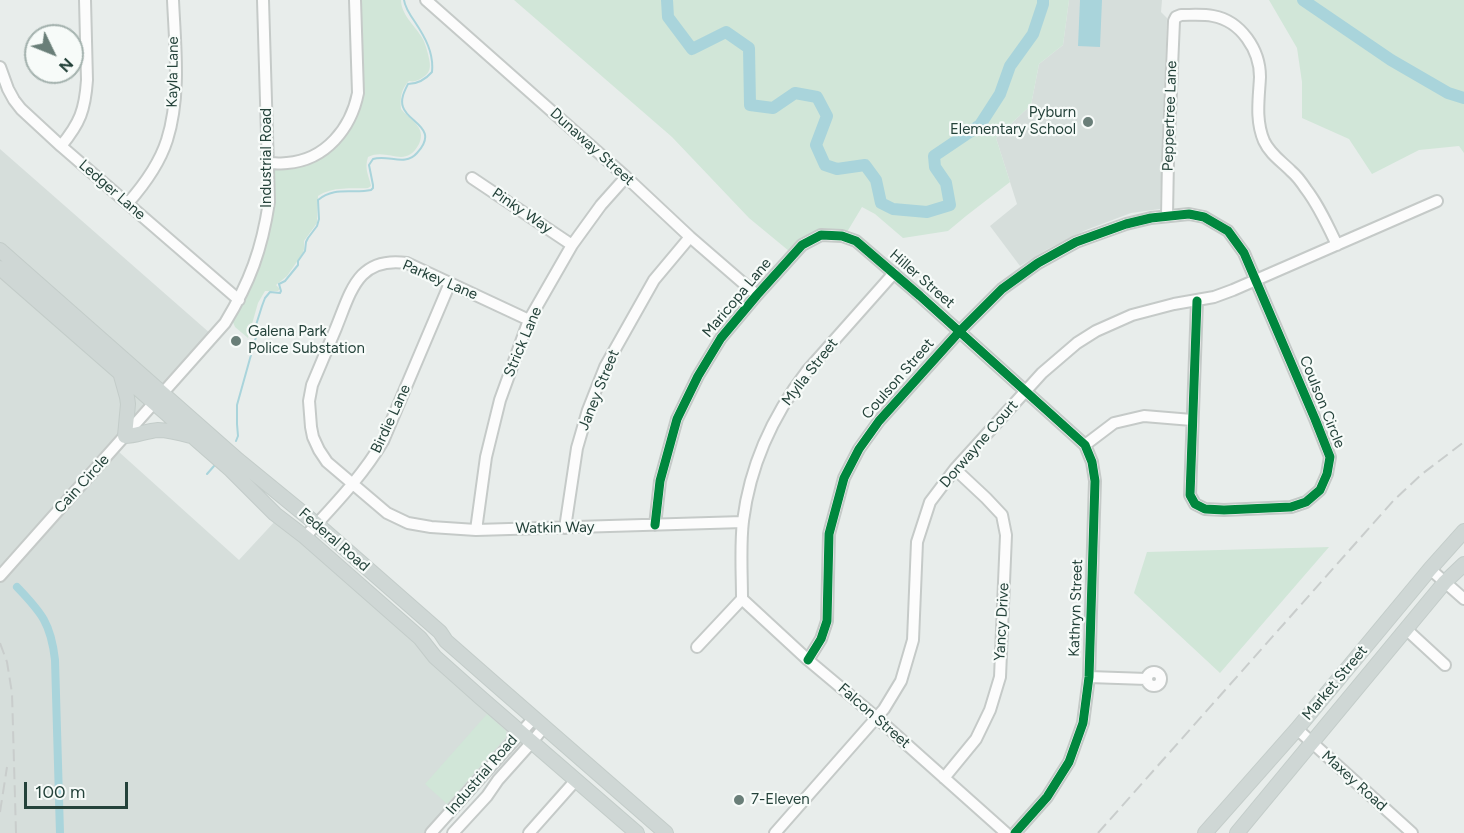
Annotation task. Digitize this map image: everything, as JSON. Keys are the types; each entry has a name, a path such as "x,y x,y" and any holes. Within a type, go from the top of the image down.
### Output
{"main road":[{"name":"Federal Road","path":"0,250 120,372 159,397 193,436 275,514 420,638 435,657 637,833"},
{"name":"Federal Road","path":"0,268 79,328 159,397 316,524 440,632 461,654 659,831"},
{"path":"120,372 128,397 125,435 134,436 158,430 193,436"},
{"name":"Market Street","path":"1205,833 1464,531"},
{"name":"Market Street","path":"1241,828 1445,582 1464,564"},
{"path":"412,631 423,618"},
{"path":"1356,658 1371,670"},
{"path":"1228,807 1241,828"}],"street":[{"path":"61,146 79,121 86,94 84,0"},
{"name":"Kayla Lane","path":"128,203 147,178 167,140 174,106 173,0"},
{"name":"Industrial Road","path":"159,397 225,323 246,286 259,251 269,202 263,0"},
{"path":"268,163 289,164 318,153 330,145 347,126 358,93 355,0"},
{"name":"Dunaway Street","path":"426,0 757,296"},
{"name":"Peppertree Lane","path":"1167,216 1174,21 1181,15 1213,16 1223,19 1242,32 1249,41 1260,67 1258,117 1263,139 1268,149 1292,172 1314,199 1337,245"},
{"name":"Ledger Lane","path":"0,67 4,80 21,109 239,300"},
{"name":"Strick Lane","path":"476,530 486,457 500,400 529,320 572,245 626,177"},
{"name":"Pinky Way","path":"472,178 572,245"},
{"name":"Dorwayne Court","path":"775,833 892,698 902,681 913,640 917,542 930,502 1025,390 1057,358 1096,331 1132,315 1214,297 1255,282 1437,201"},
{"name":"Coulson Street","path":"808,660 821,639 827,621 830,534 844,478 859,449 879,421 959,332 1002,289 1060,250 1094,235 1151,218 1189,214 1204,217 1228,231 1244,253 1255,282"},
{"name":"Hiller Street","path":"817,237 821,235 842,236 856,241 1025,390"},
{"name":"Janey Street","path":"565,528 577,448 588,410 605,367 654,280 690,237"},
{"name":"Maricopa Lane","path":"655,525 660,481 677,419 698,376 721,338 802,245 817,237"},
{"name":"Parkey Lane","path":"374,503 327,462 313,437 309,417 312,385 351,289 362,274 384,262 407,263 529,320"},
{"name":"Mylla Street","path":"742,599 743,522 749,487 767,435 795,386 807,370 894,273"},
{"name":"Coulson Circle","path":"1197,301 1190,495 1195,504 1205,509 1291,507 1306,502 1320,490 1327,474 1330,457 1255,282"},
{"name":"Birdie Lane","path":"304,537 352,485 383,441 450,283"},
{"path":"1025,390 1085,445 1114,423 1144,416 1192,420"},
{"name":"Cain Circle","path":"0,576 159,397"},
{"name":"Kathryn Street","path":"1015,833 1047,797 1069,762 1083,723 1089,677 1095,481 1092,462 1085,445"},
{"name":"Yancy Drive","path":"944,778 976,739 990,710 1000,676 1006,535 1002,515 955,470"},
{"name":"Watkin Way","path":"374,503 387,513 408,522 431,527 476,530 743,522"},
{"path":"1430,569 1464,599"},
{"path":"697,647 742,599"},
{"name":"Falcon Street","path":"742,599 808,660 876,717 1006,833"},
{"path":"1407,630 1445,665"},
{"path":"1089,677 1147,679"},
{"name":"Industrial Road","path":"439,830 520,732 539,722"},
{"name":"Industrial Road","path":"453,833 532,742 539,722"},
{"name":"Maxey Road","path":"1296,729 1412,833"},
{"path":"529,833 576,780"}],"shaded area":[{"name":"Pyburn Elementary School","path":"1069,0 1162,0 1161,12 1167,18 1160,209 1131,213 1086,230 1020,266 990,226 1017,204 996,138 1031,105 1039,64 1063,45"},
{"path":"0,149 211,334 156,409 119,452 239,560 277,519 515,733 426,833 0,833"}],"green space":[{"path":"359,0 401,0 405,15 424,42 430,67 428,73 406,84 401,101 401,109 419,128 421,138 414,152 408,156 382,154 368,157 367,169 371,186 368,188 336,189 318,196 317,223 304,241 303,253 287,276 276,285 280,289 278,291 265,291 258,303 248,338 235,327 232,320 242,304 257,268 273,198 273,171 276,168 297,165 355,118"},
{"path":"514,0 1069,0 1063,45 1039,64 1031,105 996,138 1010,182 948,231 903,238 875,214 862,207 847,232 830,230 815,232 789,251 749,218 672,137"},
{"path":"1269,0 1464,0 1464,153 1459,146 1419,150 1372,174 1349,139 1302,118 1302,82 1297,48"},
{"path":"1329,547 1220,673 1134,593 1147,552"},
{"path":"487,714 506,731 506,737 447,804 425,784"}],"water":[{"path":"1080,0 1102,0 1100,47 1078,46"}],"waterway":[{"path":"236,441 238,436 237,405 262,306 270,292 280,293 279,284 285,281 298,265 305,251 306,242 317,226 318,200 330,193 371,190 373,185 369,165 373,159 407,159 417,153 423,145 424,132 406,113 402,101 408,84 421,81 432,72 432,58 425,39 405,6 404,0"},
{"path":"667,0 668,17 692,49 726,32 749,48 750,105 773,108 795,93 817,97 827,116 816,145 825,165 837,169 865,165 876,180 881,203 893,209 927,212 950,205 946,183 935,167 934,156 980,125 1000,94 1010,66 1033,34 1043,0"},
{"path":"1303,0 1391,60 1448,93 1464,98"},
{"path":"207,474 214,466"},
{"path":"17,587 44,620 53,648 60,833"}],"railway":[{"path":"1098,833 1394,500 1422,474 1464,442"},
{"path":"0,643 7,662 12,693 16,833"},
{"path":"0,812 7,767"}],"cycle path":[{"path":"808,660 821,639 827,621 829,534 844,478 859,449 879,421 959,332 1002,289 1038,263 1076,242 1126,224 1151,218 1189,214 1204,217 1228,231 1244,253 1330,457 1327,474 1320,490 1306,502 1291,507 1224,510 1205,509 1195,504 1190,495 1197,301"},
{"path":"655,525 660,481 677,419 698,376 721,338 802,245 821,235 842,236 856,241 1085,445 1092,462 1095,481 1089,677 1083,723 1069,762 1047,797 1015,833"}],"place":[{"name":"Pyburn Elementary School","path":"1088,122"},
{"name":"Galena Park Police Substation","path":"236,341"},
{"name":"7-Eleven","path":"739,800"}]}
